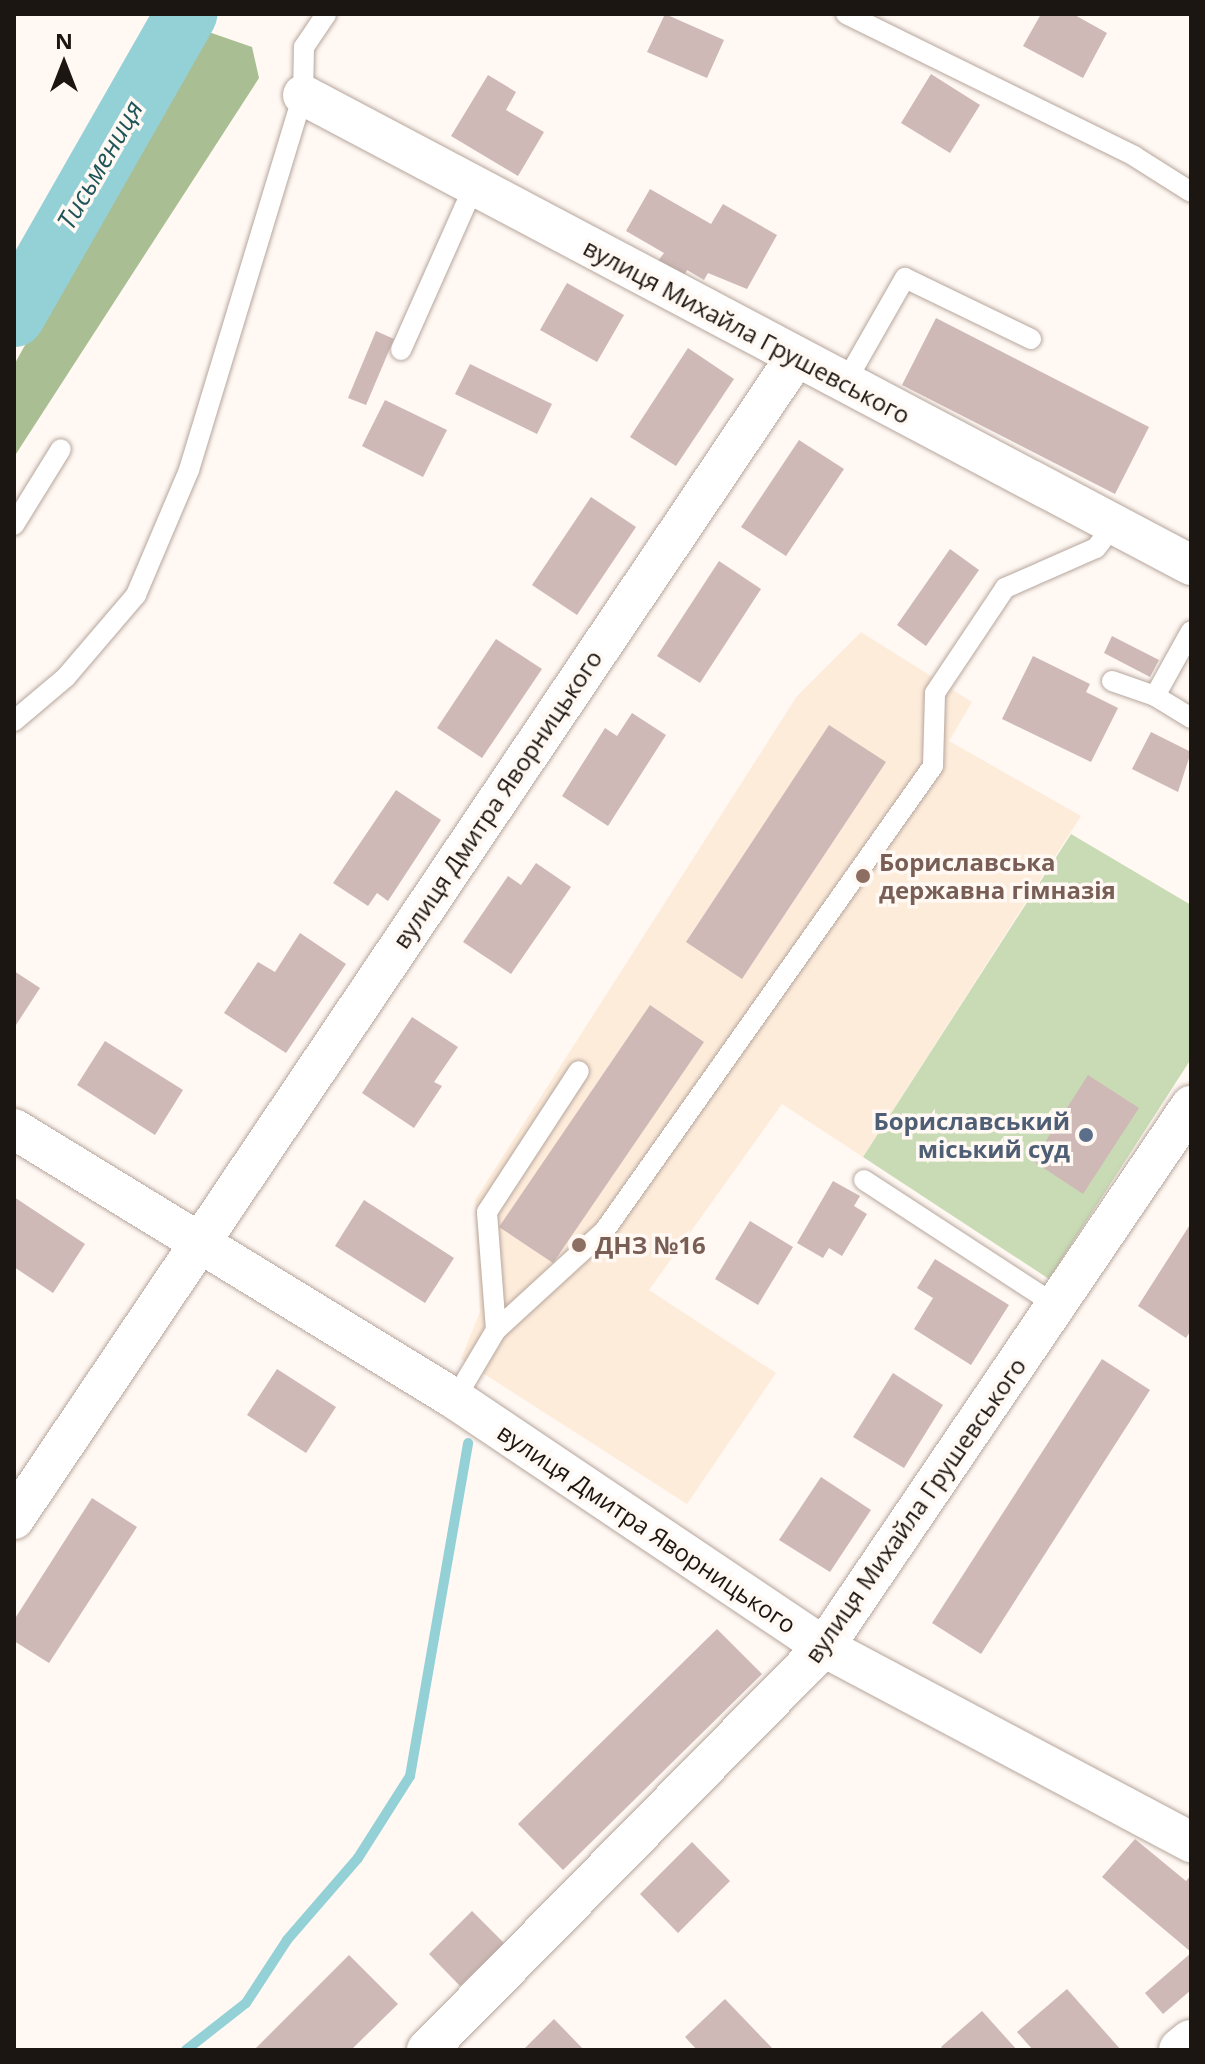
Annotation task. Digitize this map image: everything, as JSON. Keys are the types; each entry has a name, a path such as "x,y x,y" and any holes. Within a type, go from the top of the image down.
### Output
{"main road":[{"path":"1181,2050 1191,2042"}],"street":[{"name":"вулиця Михайла Грушевського","path":"303,95 1191,565"},
{"name":"вулиця Дмитра Яворницького","path":"14,1519 197,1240 796,357"},
{"name":"вулиця Михайла Грушевського","path":"427,2050 824,1647 1191,1106"},
{"name":"вулиця Дмитра Яворницького","path":"14,1129 455,1399 824,1647 1191,1842"}],"lane":[{"path":"14,721 66,677 136,595 189,470 303,95 304,47 326,14"},
{"path":"846,14 1134,156 1191,192"},
{"path":"401,350 474,186"},
{"path":"845,383 905,278 1031,339"},
{"path":"14,525 61,449"},
{"path":"455,1399 496,1330 605,1230 933,766 935,693 1005,588 1096,548 1113,526"},
{"path":"1155,696 1191,631"},
{"path":"1112,681 1155,696 1191,718"},
{"path":"496,1330 487,1212 579,1071"},
{"path":"864,1180 1057,1306"}],"shaded area":[{"path":"861,632 972,702 949,741 1081,816 863,1157 782,1104 649,1290 776,1373 687,1504 461,1359 480,1312 475,1200 797,696"}],"green space":[{"path":"200,29 252,47 259,78 14,457 14,365"},
{"path":"1071,834 1191,905 1191,1059 1049,1279 863,1157"}],"building":[{"path":"665,14 724,40 707,78 647,52"},
{"path":"1041,14 1073,14 1107,33 1083,78 1023,46"},
{"path":"931,74 980,105 950,153 901,123"},
{"path":"488,75 516,92 506,110 544,132 518,176 451,136"},
{"path":"650,189 711,224 723,204 777,235 747,289 708,273 704,280 687,270 684,276 658,261 664,253 626,231"},
{"path":"567,283 624,315 597,362 540,330"},
{"path":"936,318 1149,427 1115,494 902,385"},
{"path":"376,331 394,339 366,405 348,398"},
{"path":"688,348 734,379 676,466 630,437"},
{"path":"470,364 552,404 537,434 455,394"},
{"path":"385,400 447,430 423,477 362,446"},
{"path":"799,440 844,469 786,556 741,527"},
{"path":"591,497 636,527 577,615 532,585"},
{"path":"950,549 979,570 926,646 897,625"},
{"path":"719,561 761,589 700,683 657,656"},
{"path":"1112,636 1159,660 1150,677 1104,653"},
{"path":"496,639 542,669 482,758 437,728"},
{"path":"1033,656 1090,684 1086,692 1118,708 1091,762 1002,719"},
{"path":"632,713 666,735 608,826 562,796 605,728 617,736"},
{"name":"Бориславська державна гімназія","path":"829,725 886,762 742,979 686,942"},
{"path":"1151,732 1191,752 1178,792 1132,769"},
{"path":"396,790 441,820 388,901 377,893 368,906 333,883"},
{"path":"536,863 571,887 511,974 463,942 508,876 521,885"},
{"path":"300,933 346,964 286,1053 224,1013 258,962 275,972"},
{"path":"14,971 40,988 14,1028"},
{"path":"650,1005 704,1042 553,1263 499,1227"},
{"path":"412,1017 458,1047 434,1082 442,1086 414,1128 362,1093"},
{"path":"105,1041 183,1090 155,1135 77,1085"},
{"name":"Бориславський міський суд","path":"1088,1075 1139,1108 1083,1194 1033,1161"},
{"path":"833,1181 860,1196 854,1206 867,1214 842,1256 829,1248 823,1258 797,1243"},
{"path":"14,1197 85,1244 53,1293 14,1267"},
{"path":"364,1200 454,1258 425,1303 335,1246"},
{"path":"750,1221 793,1247 758,1305 715,1279"},
{"path":"1191,1223 1191,1330 1186,1338 1138,1306"},
{"path":"935,1259 1009,1305 971,1365 914,1329 933,1298 917,1288"},
{"path":"1102,1359 1150,1390 981,1654 932,1623"},
{"path":"277,1369 336,1407 306,1453 247,1415"},
{"path":"893,1373 943,1405 904,1468 853,1437"},
{"path":"821,1477 871,1510 830,1572 779,1540"},
{"path":"92,1498 137,1527 49,1663 14,1641 14,1620"},
{"path":"717,1629 762,1674 563,1870 518,1824"},
{"path":"1135,1839 1186,1881 1191,1875 1191,1952 1102,1877"},
{"path":"692,1842 730,1881 678,1933 640,1894"},
{"path":"472,1911 504,1943 460,1986 429,1954"},
{"path":"1191,1953 1191,1990 1163,2014 1145,1993"},
{"path":"349,1955 398,2004 351,2050 254,2050"},
{"path":"1067,1989 1121,2050 1033,2050 1017,2032"},
{"path":"725,1999 771,2050 697,2050 685,2037"},
{"path":"982,2011 1017,2050 944,2050 941,2047"},
{"path":"554,2019 584,2050 523,2050"}],"waterway":[{"name":"Тисьмениця","path":"14,316 186,14"},
{"path":"186,2050 246,2003 287,1940 358,1858 410,1776 468,1443"}],"place":[{"name":"Бориславська державна гімназія","path":"863,876"},
{"name":"Бориславський міський суд","path":"1086,1135"},
{"name":"ДНЗ №16","path":"579,1245"}]}
